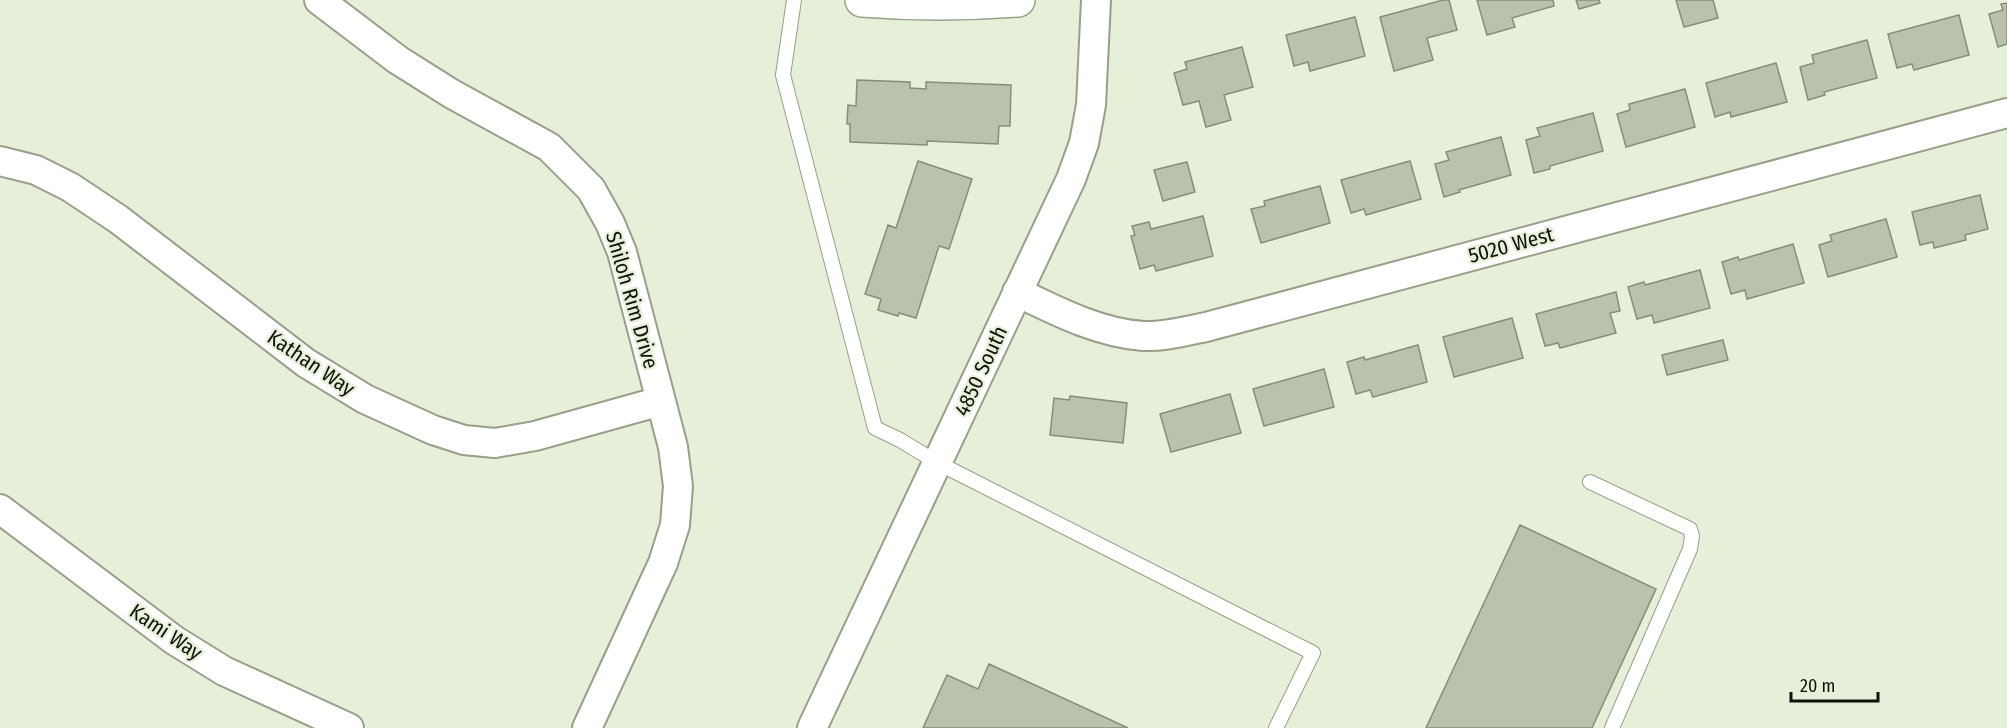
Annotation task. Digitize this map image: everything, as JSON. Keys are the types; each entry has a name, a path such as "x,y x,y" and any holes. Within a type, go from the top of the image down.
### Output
{"street":[{"name":"Shiloh Rim Drive","path":"319,0 398,60 452,94 549,147 591,189 610,223 622,252 673,447 678,486 675,525 663,562 586,728"},
{"path":"862,0 959,4 1018,0"},
{"name":"4850 South","path":"812,728 1071,179 1084,143 1091,105 1096,0"},
{"name":"5020 West","path":"1017,292 1057,312 1114,332 1144,336 1173,333 1218,324 2007,113"},
{"name":"Kathan Way","path":"0,161 36,170 70,187 118,219 306,363 365,399 433,430 464,440 495,443 535,436 661,401"},
{"name":"Kami Way","path":"0,509 174,639 224,671 349,728"}],"lane":[{"path":"794,0 783,75 875,428 938,463 1313,653 1276,728"},
{"path":"1590,482 1690,530 1692,536 1690,549 1612,728"}],"building":[{"path":"1449,0 1457,30 1427,38 1433,60 1394,71 1380,17"},
{"path":"1477,0 1553,0 1554,6 1512,18 1515,27 1487,35"},
{"path":"1576,0 1599,0 1600,3 1579,9"},
{"path":"1676,0 1713,0 1718,18 1684,27"},
{"path":"2007,3 2007,44 1998,47 1989,14 2003,10 2001,4"},
{"path":"1959,15 1969,55 1914,70 1912,64 1897,68 1888,34"},
{"path":"1355,17 1365,56 1310,71 1308,62 1294,66 1286,35"},
{"path":"1867,40 1877,78 1824,92 1825,95 1808,100 1800,67 1814,63 1812,55"},
{"path":"1242,47 1253,87 1224,95 1231,120 1206,127 1199,101 1183,105 1174,73 1187,69 1185,62"},
{"path":"1776,63 1787,102 1731,117 1730,112 1715,117 1706,83"},
{"path":"857,80 910,82 910,88 926,89 926,82 1011,85 1010,126 999,126 998,144 927,141 927,145 850,142 850,124 847,124 848,105 856,106"},
{"path":"1685,89 1695,127 1626,147 1617,114 1630,110 1629,104"},
{"path":"1593,113 1603,151 1550,166 1550,169 1534,173 1526,140 1540,136 1537,128"},
{"path":"1501,137 1511,175 1459,190 1460,192 1444,197 1435,164 1449,160 1446,152"},
{"path":"918,161 972,179 949,249 939,246 916,318 878,310 881,299 865,294 888,225 896,228"},
{"path":"1410,161 1421,199 1366,215 1364,209 1351,213 1341,180"},
{"path":"1187,162 1195,192 1163,201 1154,170"},
{"path":"1320,186 1330,223 1261,243 1251,209 1265,206 1264,201"},
{"path":"1980,195 1988,229 1965,235 1966,240 1934,248 1933,242 1920,245 1912,212"},
{"path":"1203,216 1213,256 1156,271 1154,265 1140,269 1131,236 1135,235 1132,226 1149,222 1151,229"},
{"path":"1886,219 1897,257 1828,277 1819,245 1832,241 1830,235"},
{"path":"1793,244 1804,283 1747,299 1745,290 1731,294 1722,262 1738,257 1739,260"},
{"path":"1700,270 1710,308 1654,323 1652,315 1637,319 1628,287 1644,282 1645,285"},
{"path":"1616,292 1620,311 1610,313 1616,333 1560,348 1558,343 1545,346 1536,314"},
{"path":"1512,318 1523,358 1454,377 1443,337"},
{"path":"1723,340 1728,360 1667,375 1662,355"},
{"path":"1418,345 1427,382 1373,397 1370,390 1356,394 1347,362 1364,357 1365,360"},
{"path":"1324,369 1334,407 1264,426 1253,389"},
{"path":"1230,394 1241,433 1171,452 1160,414"},
{"path":"1070,396 1127,403 1123,443 1050,435 1054,398 1069,400"},
{"path":"1520,525 1656,589 1592,728 1426,728"},
{"path":"989,664 1128,728 923,728 947,675 978,689"}]}
